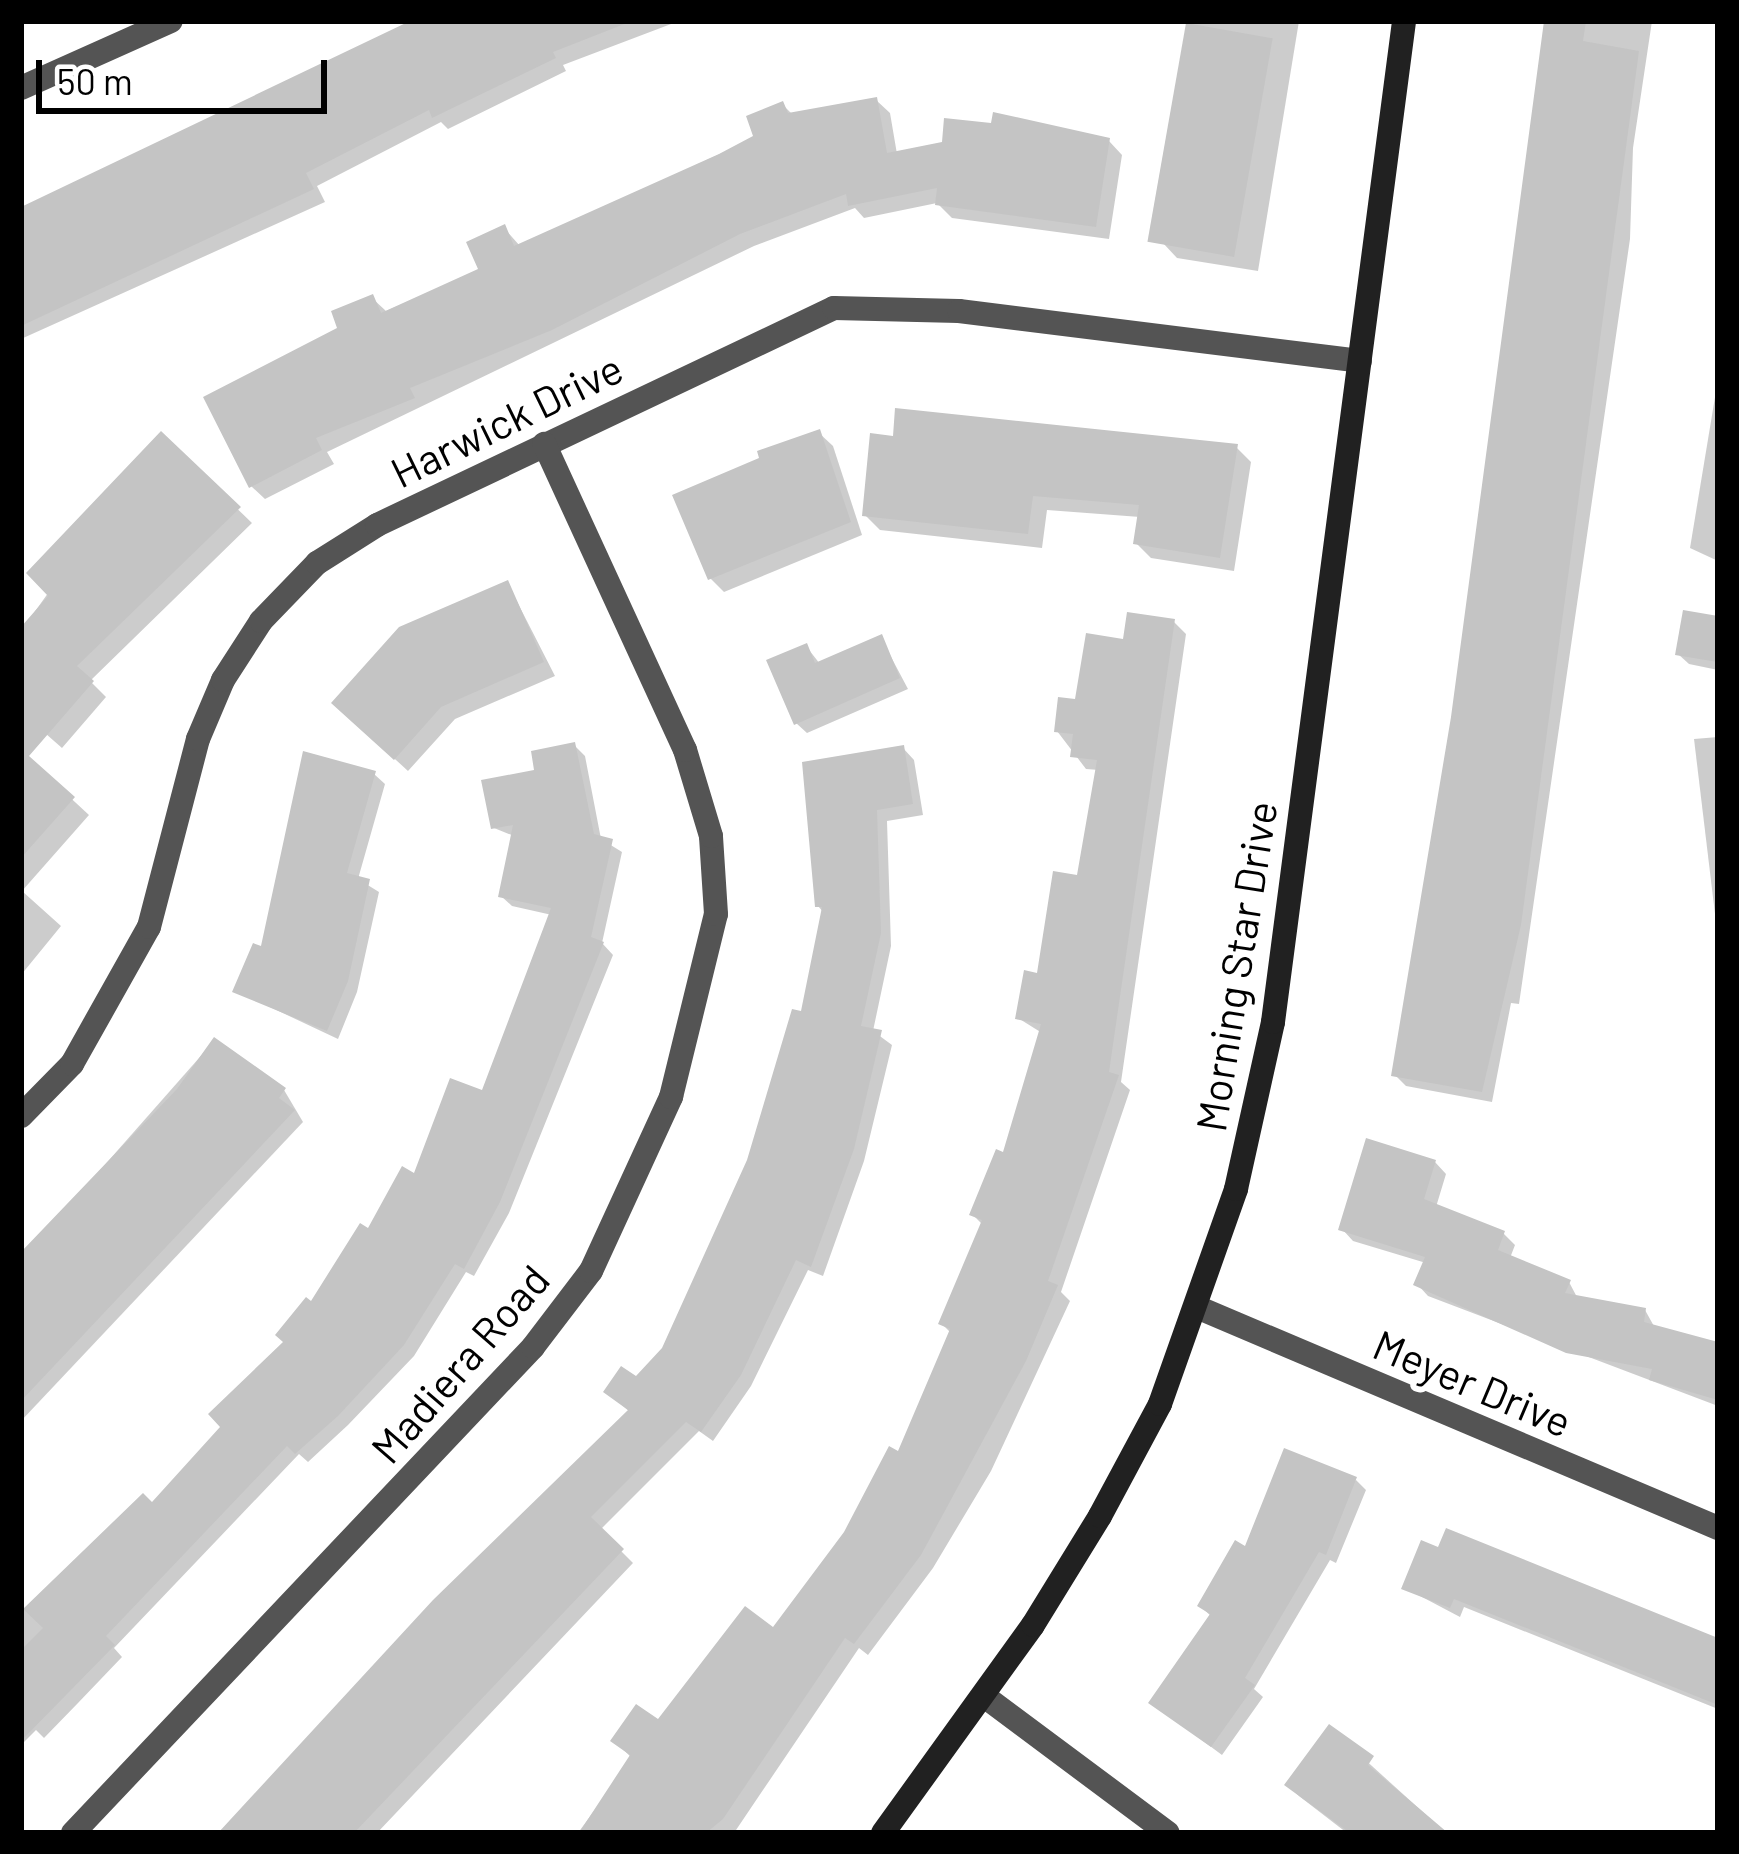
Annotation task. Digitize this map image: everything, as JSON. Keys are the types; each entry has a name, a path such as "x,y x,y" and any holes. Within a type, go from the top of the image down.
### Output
{"street":[{"path":"21,88 171,21"},
{"name":"Morning Star Drive","path":"883,1833 984,1696 1100,1516 1160,1404 1199,1308 1273,1022 1404,21"},
{"name":"Harwick Drive","path":"21,1116 72,1064 149,927 198,739 261,621 317,562 376,525 834,308 959,311 1360,361"},
{"name":"Madiera Road","path":"73,1833 532,1347 591,1271 670,1097 716,914 711,836 685,750 544,444"},
{"name":"Meyer Drive","path":"1199,1308 1718,1528"},
{"path":"984,1696 1168,1833"}],"building":[{"path":"410,21 627,23 553,52 556,58 432,118 429,110 306,173 314,189 21,326 21,207"},
{"path":"1544,21 1586,21 1583,41 1639,51 1521,925 1482,1092 1391,1076 1451,717"},
{"path":"1186,23 1273,38 1234,257 1147,242"},
{"path":"877,97 887,153 942,142 944,118 991,123 993,112 1110,138 1096,227 935,205 937,188 848,206 846,194 740,234 552,330 410,388 415,398 316,438 322,450 249,488 203,397 337,328 331,311 373,294 381,313 478,269 466,242 505,224 514,246 753,136 746,116 783,101 788,113"},
{"path":"895,408 1238,444 1220,558 1133,544 1139,505 1033,496 1028,534 862,516 870,433 893,436"},
{"path":"820,429 851,522 708,580 672,495 759,458 757,451"},
{"path":"161,431 241,507 77,666 94,681 29,756 75,797 21,858 21,627 48,596 26,573"},
{"path":"508,580 544,662 441,707 394,760 331,703 399,627"},
{"path":"1683,610 1718,616 1718,662 1675,655"},
{"path":"1127,612 1175,619 1109,1072 1119,1075 1048,1281 1058,1285 1026,1361 921,1555 854,1644 845,1638 723,1819 706,1833 579,1833 630,1755 610,1741 636,1704 658,1719 745,1606 773,1627 844,1532 889,1446 898,1451 950,1329 938,1324 982,1220 969,1215 996,1149 1003,1152 1041,1024 1015,1019 1024,970 1037,973 1053,871 1077,875 1097,760 1070,757 1073,734 1054,732 1058,697 1075,699 1086,633 1123,639"},
{"path":"882,634 900,678 794,725 766,660 807,643 815,663"},
{"path":"575,742 594,834 613,839 591,937 604,942 500,1202 464,1269 455,1264 404,1345 295,1454 287,1446 106,1636 115,1645 21,1741 21,1650 43,1628 23,1609 143,1493 152,1502 220,1427 208,1414 283,1342 275,1335 306,1297 311,1301 360,1223 368,1228 402,1166 414,1173 450,1078 482,1090 551,908 498,897 513,825 491,829 481,780 534,770 531,751"},
{"path":"904,745 913,804 877,810 881,933 861,1026 882,1030 854,1149 811,1267 796,1260 741,1375 701,1432 686,1422 591,1517 624,1549 354,1833 218,1833 433,1600 628,1410 603,1392 621,1366 636,1376 662,1348 747,1160 792,1009 801,1011 822,907 815,907 802,762"},
{"path":"303,751 376,771 347,873 370,879 348,981 327,1031 232,992 253,943 261,946"},
{"path":"214,1037 286,1088 279,1098 295,1110 21,1401 21,1252 177,1089"},
{"path":"1366,1138 1436,1160 1424,1199 1505,1231 1498,1250 1571,1280 1565,1293 1646,1308 1644,1322 1718,1342 1718,1400 1649,1380 1652,1369 1566,1353 1413,1285 1425,1257 1338,1230"},
{"path":"1284,1448 1357,1477 1326,1555 1319,1552 1245,1678 1255,1685 1211,1747 1148,1703 1210,1614 1197,1606 1235,1540 1245,1546"},
{"path":"1446,1528 1718,1638 1718,1705 1454,1599 1450,1608 1401,1589 1421,1540 1438,1547"},
{"path":"1329,1724 1374,1756 1368,1765 1448,1833 1350,1833 1284,1785"}]}
